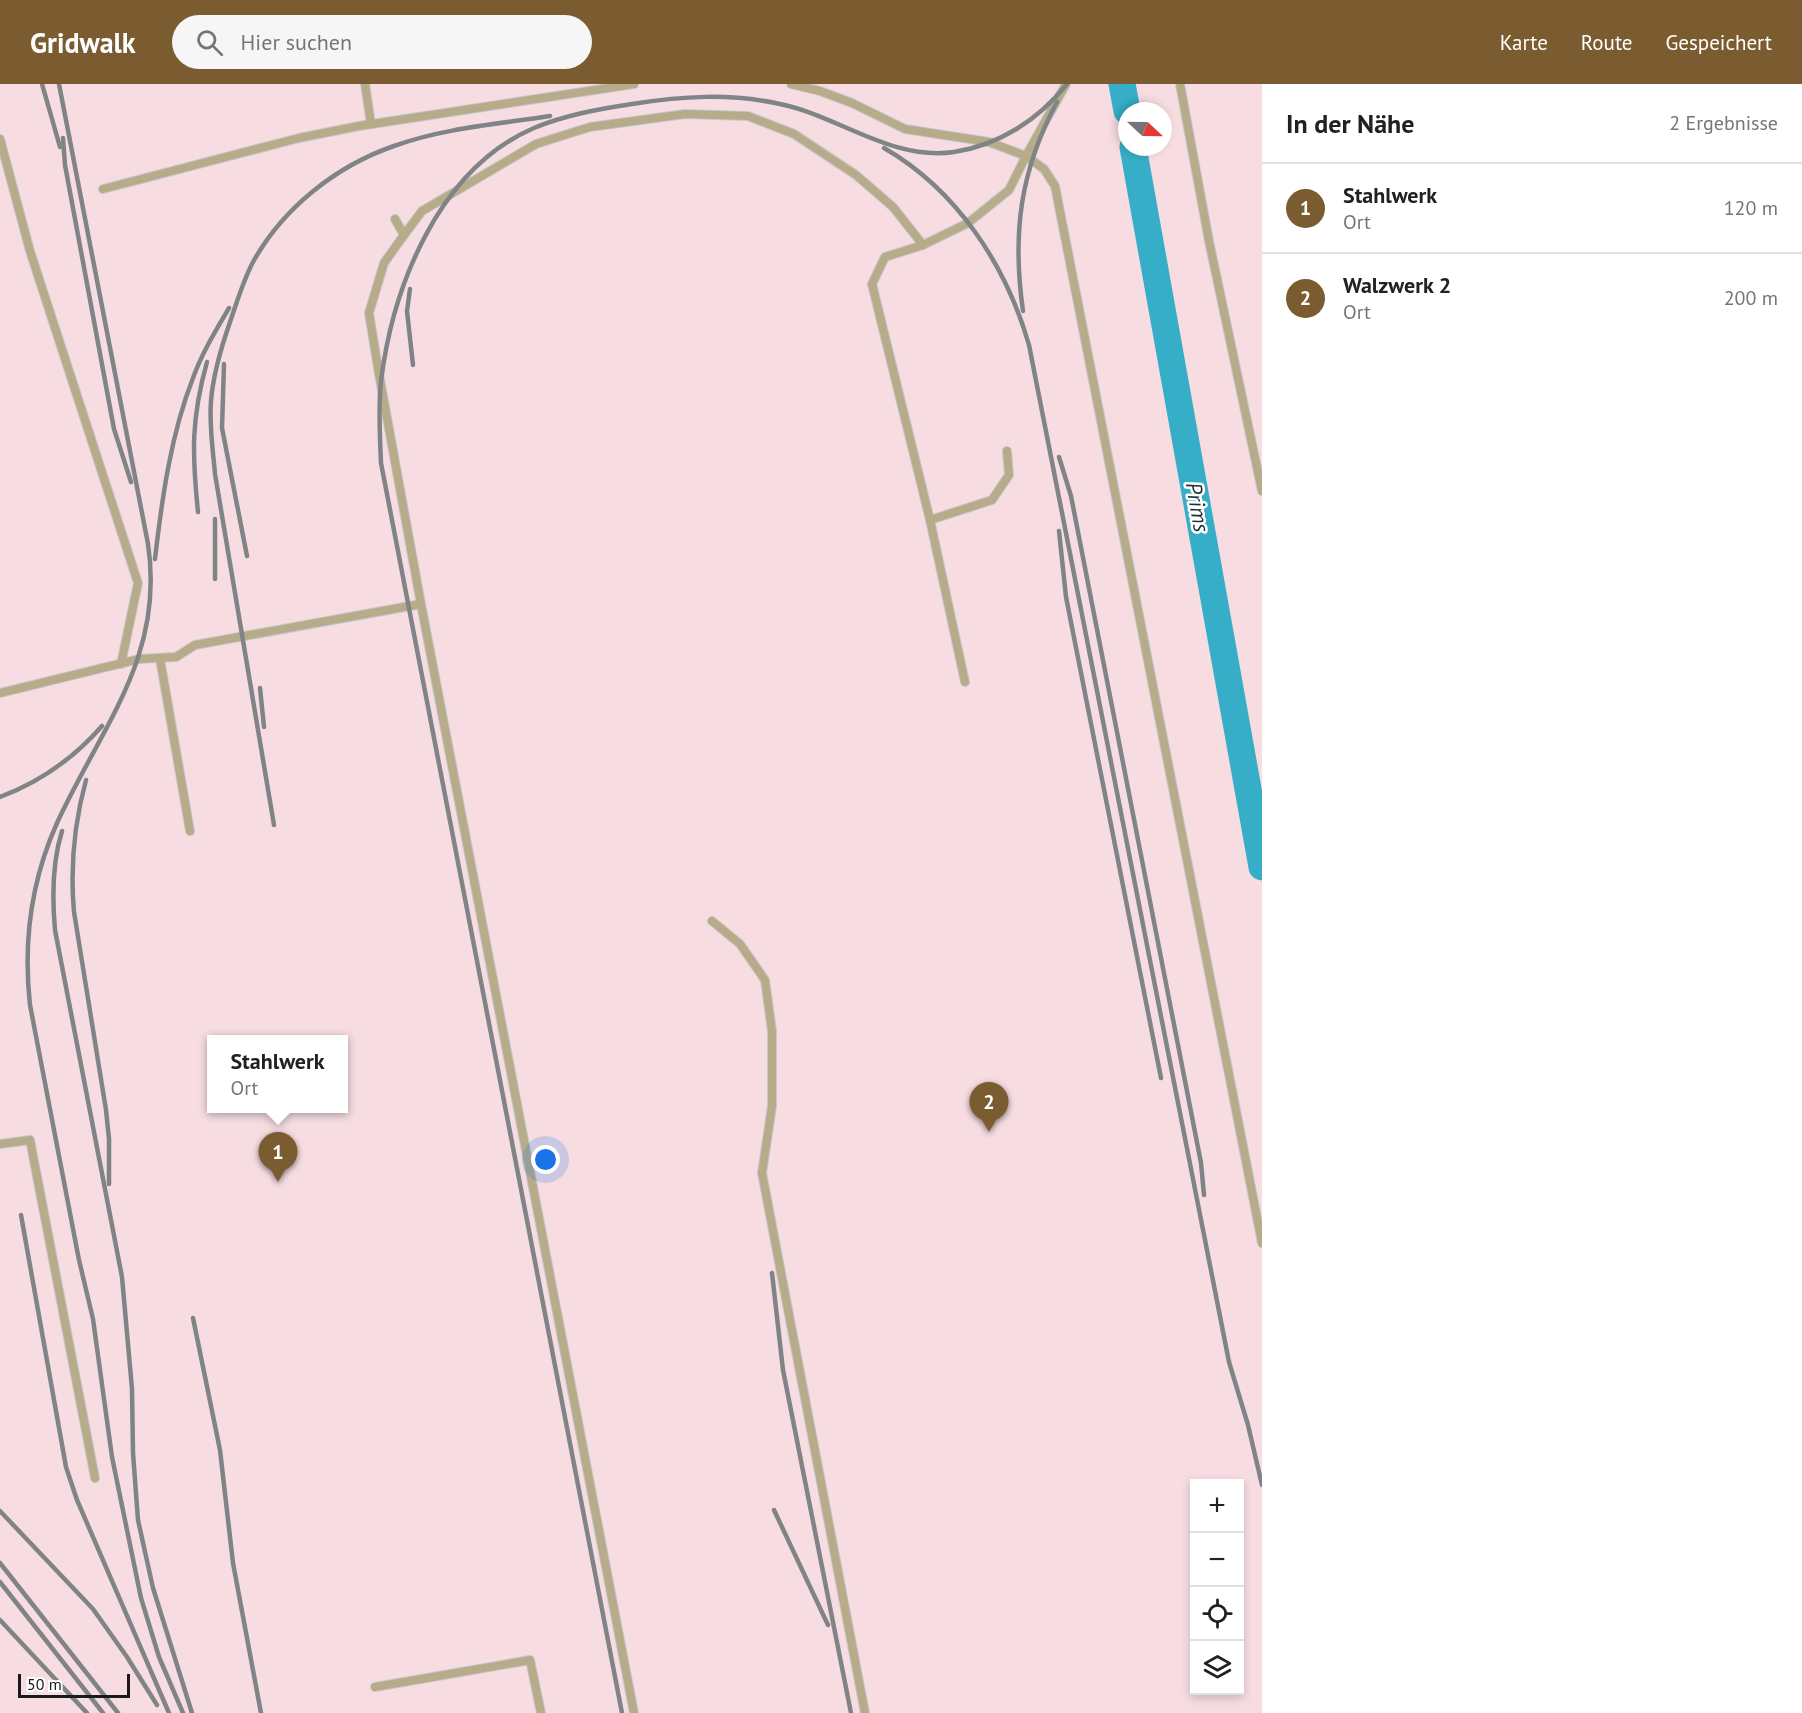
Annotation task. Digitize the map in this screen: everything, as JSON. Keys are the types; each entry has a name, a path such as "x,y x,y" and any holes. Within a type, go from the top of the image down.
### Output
{"lane":[{"path":"365,84 371,124"},
{"path":"103,189 299,138 371,124 633,84"},
{"path":"791,84 820,88 905,129 989,142 1026,156 1044,169 1055,186 1262,1243"},
{"path":"964,682 930,520 872,284 885,257 923,245 968,223 1009,190 1066,84"},
{"path":"1180,84 1209,241 1262,491"},
{"path":"634,1713 421,604 369,313 384,263 422,211 536,144 590,127 685,114 748,116 794,134 856,175 893,207 923,245"},
{"path":"0,139 30,251 138,583 121,664"},
{"path":"395,219 404,235"},
{"path":"930,520 992,500 1009,475 1007,451"},
{"path":"0,693 139,659 176,657 195,645 421,604"},
{"path":"160,659 190,831"},
{"path":"711,921 740,944 765,980 772,1031 772,1106 762,1173 864,1713"},
{"path":"0,1144 30,1140 95,1478"},
{"path":"375,1687 530,1660 541,1713"}],"shaded area":[{"path":"0,84 1262,84 1262,1713 0,1713"}],"waterway":[{"name":"Prims","path":"1122,84 1125,102"},
{"name":"Prims","path":"1135,156 1262,867"}],"railway":[{"path":"42,84 60,147"},
{"path":"59,84 148,544 151,584 147,622 138,657 110,722 57,823 41,867 31,912 28,981 30,1005 79,1260 93,1319 112,1457 141,1598 159,1657 183,1713"},
{"path":"622,1713 381,463 379,412 381,381 387,344 397,307 426,234 447,201 472,171 501,147 546,123 595,110 651,101 706,97 743,98 802,110 887,144 909,150 931,153 954,152 971,149 1003,137 1031,119 1067,84"},
{"path":"1023,311 1018,256 1022,204 1035,153 1057,102"},
{"path":"274,825 215,474 211,429 211,401 216,371 243,284 265,242 280,224 313,191 352,165 394,146 432,135 550,116"},
{"path":"63,138 65,165 114,429 131,482"},
{"path":"884,148 910,165 934,185 975,232 1007,286 1029,345 1229,1362 1248,1425 1262,1485"},
{"path":"410,289 407,311 413,365"},
{"path":"155,559 164,490 185,399 201,360 229,308"},
{"path":"198,512 194,437 198,401 207,362"},
{"path":"224,364 222,428 247,556"},
{"path":"1059,457 1071,496 1201,1163 1204,1195"},
{"path":"215,519 215,579"},
{"path":"1059,531 1066,597 1161,1078"},
{"path":"260,688 264,727"},
{"path":"0,797 56,768 102,726"},
{"path":"86,780 78,813 72,879 74,912 106,1110 109,1139 109,1184"},
{"path":"62,831 56,855 54,880 55,930 122,1277 132,1389 133,1453 138,1520 153,1588 192,1713"},
{"path":"21,1215 66,1467 77,1500 169,1713"},
{"path":"772,1273 783,1370 851,1713"},
{"path":"193,1318 220,1450 233,1563 261,1713"},
{"path":"774,1510 828,1625"},
{"path":"0,1511 93,1609 157,1705"},
{"path":"0,1563 118,1713"},
{"path":"0,1582 103,1713"},
{"path":"0,1620 87,1713"}],"place":[{"name":"Walzwerk 2","path":"989,1132"},
{"name":"Stahlwerk","path":"278,1182"}]}
